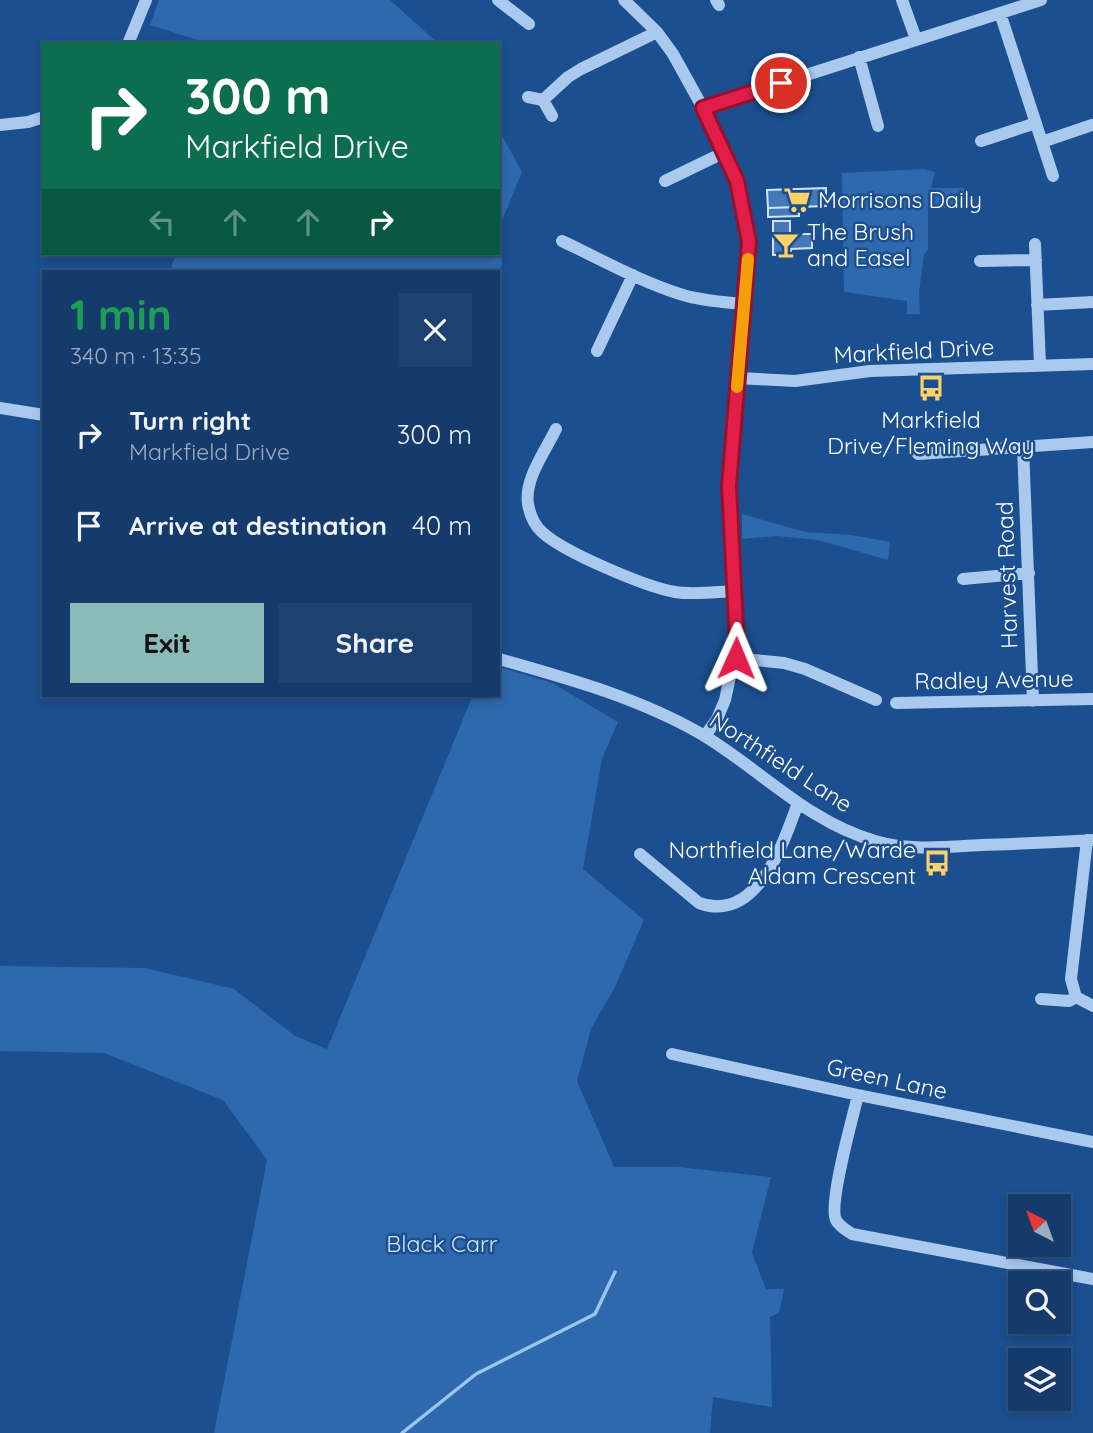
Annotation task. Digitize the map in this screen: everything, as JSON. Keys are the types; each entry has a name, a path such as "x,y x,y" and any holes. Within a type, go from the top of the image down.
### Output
{"street":[{"path":"129,42 146,0"},
{"path":"498,0 529,24"},
{"path":"624,0 657,32 673,54 703,108 725,152 741,195 749,242 729,486 736,658 725,700 717,719 705,736"},
{"path":"902,0 916,38"},
{"path":"703,108 1041,0"},
{"path":"1000,13 1053,176"},
{"path":"543,100 581,69 657,32"},
{"path":"859,57 878,125"},
{"path":"528,97 543,100 552,116"},
{"path":"0,125 42,118"},
{"path":"981,141 1036,123"},
{"path":"1042,142 1091,125"},
{"path":"665,181 725,152"},
{"path":"562,241 633,275 688,296 743,304"},
{"path":"1035,244 1040,365"},
{"path":"980,261 1036,260"},
{"path":"597,351 633,275"},
{"path":"1037,305 1093,302"},
{"name":"Markfield Drive","path":"738,379 794,381 870,371 1093,365"},
{"path":"0,408 42,415"},
{"path":"556,429 529,485 527,502 531,518 553,542 647,585 675,592 734,591"},
{"path":"918,454 1093,442"},
{"name":"Harvest Road","path":"1023,447 1034,701"},
{"path":"963,579 1029,573"},
{"path":"736,658 805,668 876,700"},
{"name":"Northfield Lane","path":"500,659 606,690 666,716 705,736 798,803 854,834 876,842 909,847 1090,840"},
{"name":"Radley Avenue","path":"895,704 1093,699"},
{"path":"640,854 699,903 710,907 723,906 755,890 763,880 785,839 798,803"},
{"path":"1090,840 1071,979 1076,997 1093,1006"},
{"path":"1041,999 1069,1001 1076,997"},
{"name":"Green Lane","path":"673,1054 858,1096 1093,1142"},
{"path":"858,1096 834,1199 836,1220 843,1228 852,1234 1093,1279"}],"green space":[{"path":"159,0 390,0 437,42 204,42 150,25"},
{"path":"500,132 522,172 500,226"},
{"path":"924,169 935,172 931,188 964,188 965,207 928,209 928,249 924,255 919,292 920,314 907,314 907,301 844,292 842,173"},
{"path":"500,240 502,265 500,270 170,270 175,256 500,256"},
{"path":"742,514 805,532 851,535 890,542 888,560 818,540 777,536 742,539"},
{"name":"Black Carr","path":"500,667 552,683 618,722 602,759 583,869 644,920 615,987 591,1029 577,1081 614,1167 678,1167 771,1177 752,1253 766,1289 784,1289 779,1313 770,1317 772,1407 713,1397 710,1433 214,1433 267,1160 223,1100 104,1053 0,1051 0,966 145,968 234,989 295,1036 327,1049 472,697 500,697"}],"building":[{"name":"Morrisons Daily","path":"826,188 826,206 768,208 767,190"},
{"path":"799,207 799,216 768,217 768,208"},
{"path":"773,221 790,221 790,234 812,234 812,248 791,249 791,255 773,255"}],"waterway":[{"path":"402,1433 476,1374 595,1314 615,1272"}],"slow traffic":[{"path":"737,387 748,259"}],"place":[{"name":"Morrisons Daily","path":"797,200"},
{"name":"The Brush and Easel","path":"786,245"},
{"name":"Markfield Drive/Fleming Way","path":"931,388"},
{"name":"Northfield Lane/Warde Aldam Crescent","path":"937,863"}],"route":[{"path":"736,658 729,486 749,242 737,181 703,108 781,83"}]}
